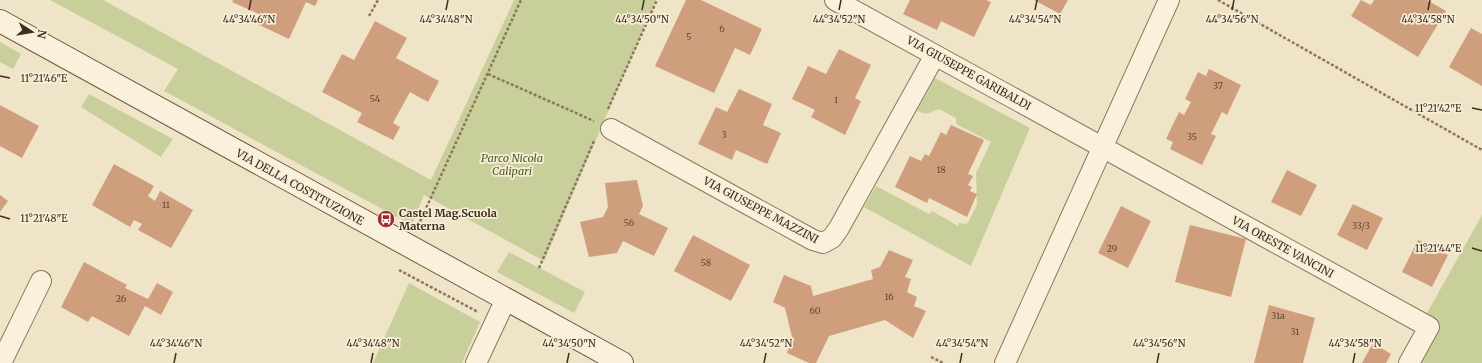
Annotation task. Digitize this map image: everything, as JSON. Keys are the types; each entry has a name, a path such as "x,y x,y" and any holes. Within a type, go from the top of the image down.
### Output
{"street":[{"name":"VIA GIUSEPPE GARIBALDI","path":"835,0 1102,147"},
{"path":"1005,363 1169,0"},
{"name":"VIA DELLA COSTITUZIONE","path":"0,22 622,363"},
{"name":"VIA GIUSEPPE MAZZINI","path":"611,129 813,240 823,243 832,238 839,228 935,55"},
{"name":"VIA ORESTE VANCINI","path":"1102,147 1428,327 1409,363"},
{"path":"1,363 42,281"},
{"path":"476,363 506,299"}],"path":[{"path":"369,16 378,0"},
{"path":"418,227 521,0"},
{"path":"1218,0 1482,150"},
{"path":"488,74 611,129"},
{"path":"399,270 478,312"},
{"path":"930,357 943,363"}],"green space":[{"name":"Parco Nicola Calipari","path":"50,0 103,0 431,180 514,0 656,0 544,261 424,195 412,225 164,91 178,69"},
{"path":"0,42 21,54 13,69 0,62"},
{"path":"935,78 1030,128 971,266 864,207 876,186 929,214 932,211 958,226 959,223 967,224 977,205 976,173 991,142 956,124 956,118 939,109 926,114 917,111"},
{"path":"89,94 173,139 161,157 81,107"},
{"path":"1482,215 1482,363 1399,363"},
{"path":"509,252 585,292 574,313 497,272"},
{"path":"409,283 480,322 462,363 373,363"}],"building":[{"path":"233,0 318,0 315,6 306,2 289,39 255,23 259,14 232,2"},
{"path":"686,0 701,0 762,29 750,55 735,48 714,93 655,66"},
{"path":"910,0 986,0 991,2 974,37 941,21 937,30 903,14"},
{"path":"1034,0 1068,0 1060,14"},
{"path":"1361,0 1371,5 1374,0 1427,0 1446,11 1418,57 1351,16"},
{"path":"375,21 407,38 396,58 439,81 428,102 410,92 393,123 400,127 393,140 357,122 362,113 322,92 342,54 354,60"},
{"path":"1471,28 1482,34 1482,86 1449,67"},
{"path":"839,49 871,65 855,98 861,101 845,135 811,117 815,110 792,99 808,66 826,74"},
{"path":"1209,69 1241,85 1227,115 1222,112 1211,134 1216,136 1202,165 1170,149 1173,142 1166,139 1179,112 1184,115 1191,102 1185,99 1198,72 1206,76"},
{"path":"739,89 772,104 763,125 781,133 767,164 736,150 732,160 698,144 716,107 727,112"},
{"path":"0,105 39,126 22,158 0,146"},
{"path":"951,125 984,140 968,174 973,176 968,185 972,187 970,191 977,194 967,217 929,198 927,203 895,187 910,156 921,161 925,154 929,156 941,132 946,135"},
{"path":"114,164 154,186 148,196 155,201 160,191 193,210 171,248 138,230 142,224 134,220 130,227 92,205"},
{"path":"1287,170 1317,185 1301,216 1271,202"},
{"path":"637,180 643,206 639,214 668,228 654,256 623,241 617,253 589,257 580,222 603,217 608,207 605,183"},
{"path":"0,195 8,201 0,212"},
{"path":"1353,204 1383,218 1367,250 1337,235"},
{"path":"1121,206 1151,221 1128,268 1098,253"},
{"path":"1190,225 1246,239 1231,297 1175,282"},
{"path":"693,235 750,265 731,301 674,271"},
{"path":"1418,240 1448,255 1432,287 1402,272"},
{"path":"889,250 913,260 905,277 911,279 907,292 917,297 914,306 926,311 913,338 885,320 829,336 816,363 809,363 787,353 792,337 785,308 773,302 784,275 811,286 813,296 873,279 871,270 880,267"},
{"path":"84,262 127,285 125,288 148,299 157,283 173,292 161,315 145,306 129,336 92,316 88,322 61,307"},
{"path":"1269,305 1315,318 1303,363 1254,363"},
{"path":"1373,343 1391,354 1386,363 1362,363"}],"place":[{"name":"Castel Mag.Scuola Materna","path":"386,219"}]}
